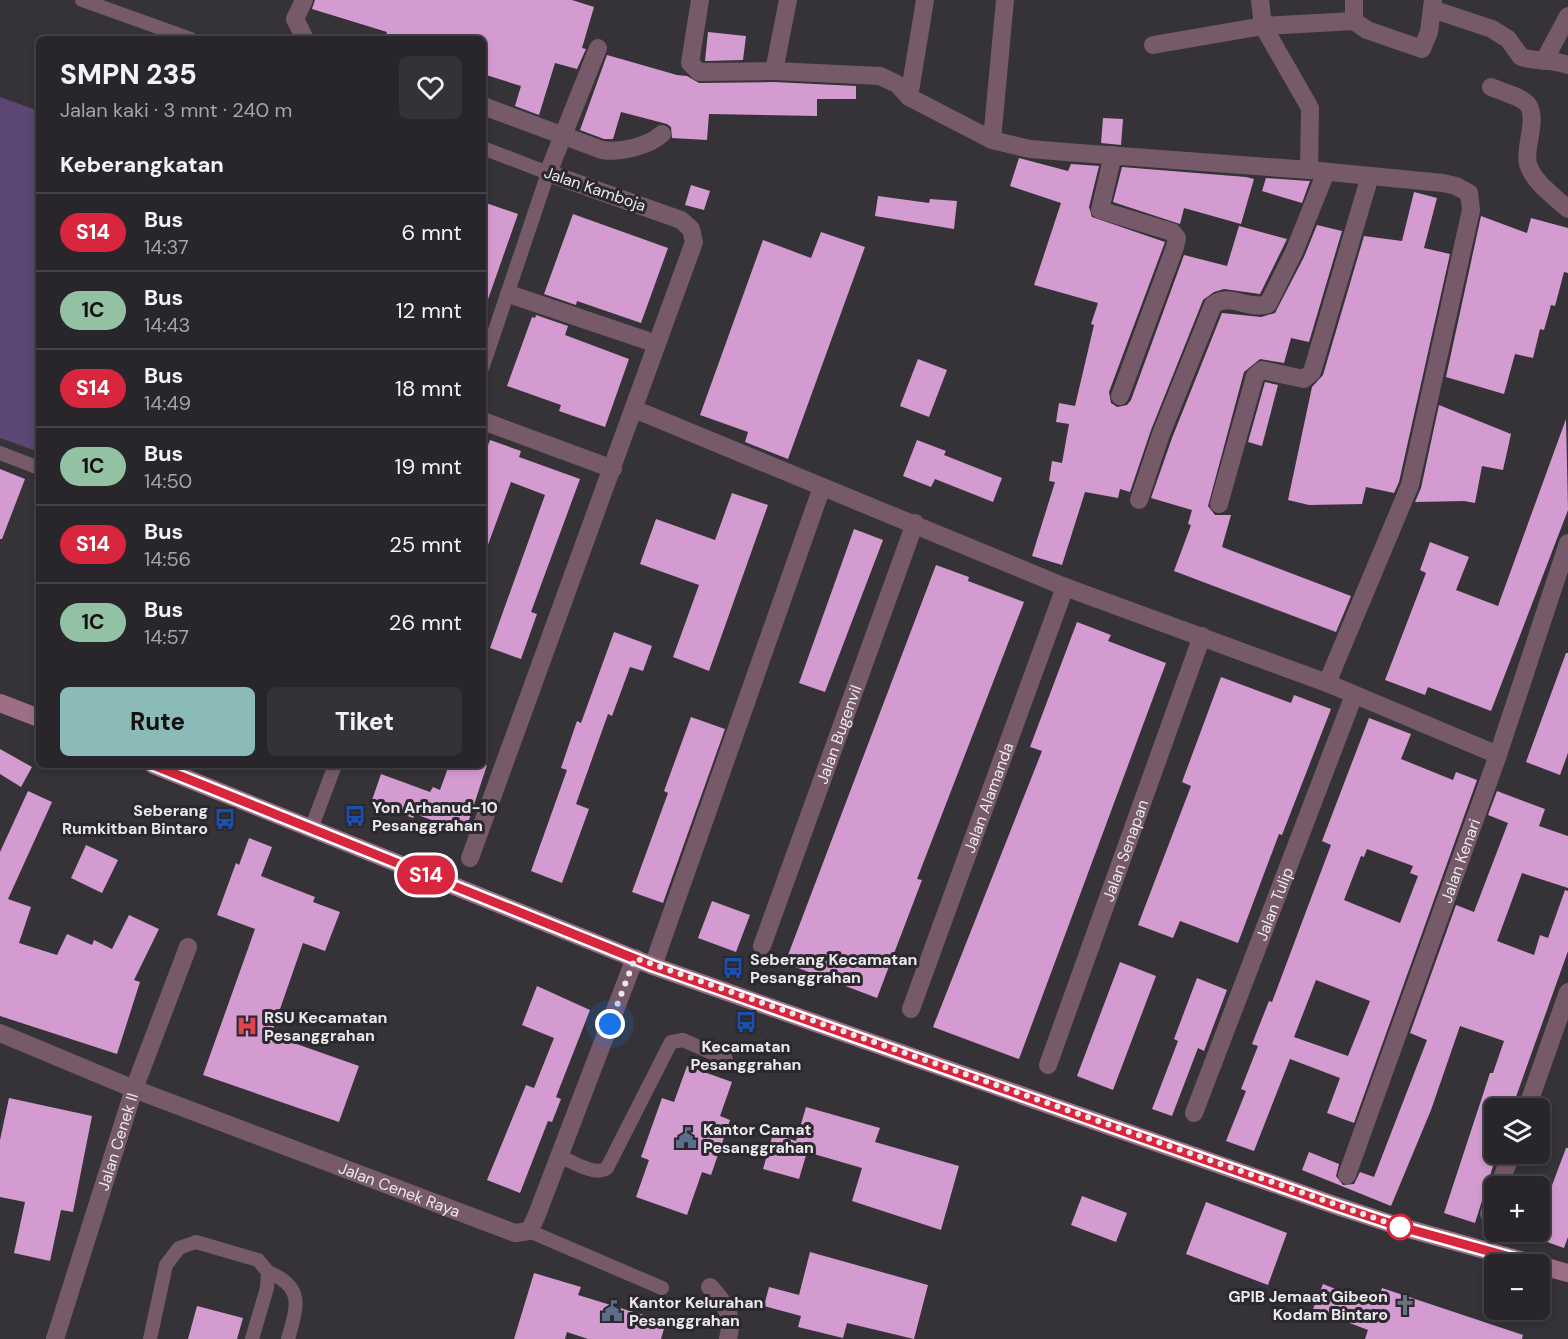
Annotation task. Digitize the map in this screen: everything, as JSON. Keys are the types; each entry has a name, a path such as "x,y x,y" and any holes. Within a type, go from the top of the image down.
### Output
{"street":[{"path":"303,36 295,19 304,0"},
{"path":"700,0 690,63 699,72 774,71 880,76 897,84 909,97 992,140 1030,149 1370,176 1456,186 1469,194 1471,210 1410,485 1328,683"},
{"path":"774,71 788,0"},
{"path":"909,97 925,0"},
{"path":"992,140 1005,0"},
{"path":"1139,500 1161,434 1213,305 1225,300 1262,306 1268,304 1294,252 1317,171 1310,108 1263,26 1260,0"},
{"path":"1354,0 1354,21"},
{"path":"1565,0 1564,4 1568,10"},
{"path":"1153,45 1263,26 1354,21 1367,30 1422,49 1429,32 1433,4 1492,29 1508,39 1521,57 1544,61 1553,60 1568,65"},
{"path":"1544,61 1568,16"},
{"path":"549,173 598,48"},
{"path":"1491,87 1517,97 1531,108 1534,118 1527,153 1531,170 1568,209"},
{"path":"486,107 612,151 645,144 663,134"},
{"path":"1113,155 1100,210 1172,232 1176,238 1176,247 1120,396"},
{"name":"Jalan Kamboja","path":"549,173 681,220 691,229 694,242 657,344"},
{"path":"1219,504 1255,376 1262,370 1304,379 1312,372 1370,176"},
{"path":"470,858 657,344 509,294"},
{"path":"634,409 915,523 1065,587 1328,683 1498,755"},
{"path":"486,422 613,469"},
{"path":"653,966 822,487"},
{"name":"Jalan Bugenvil","path":"762,946 915,523"},
{"name":"Jalan Kenari","path":"1347,1175 1498,755 1568,543"},
{"name":"Jalan Alamanda","path":"911,1009 1065,587"},
{"name":"Jalan Senapan","path":"1048,1065 1202,636"},
{"name":"Jalan Tulip","path":"1194,1113 1354,695"},
{"path":"0,703 36,717"},
{"path":"160,768 653,966 1337,1206 1498,1254"},
{"name":"Jalan Cenek II","path":"55,1339 134,1089 188,947"},
{"path":"529,1231 635,958"},
{"path":"1531,1098 1568,993"},
{"name":"Jalan Cenek Raya","path":"0,1033 134,1089 515,1233 529,1231"},
{"path":"1550,1268 1568,1273"},
{"path":"710,1287 728,1307 731,1317 728,1339"}],"lane":[{"path":"82,0 182,36"},
{"name":"Jalan Kamboja","path":"486,149 549,173"},
{"path":"486,358 549,173"},
{"path":"0,453 36,467"},
{"path":"311,829 334,768"},
{"path":"559,1156 595,1171 607,1168 671,1042 683,1040 726,1059"},
{"path":"529,1231 662,1288"},
{"path":"150,1339 166,1265 179,1248 196,1242 258,1260 268,1272 281,1277 294,1290 296,1308 288,1339"},
{"path":"252,1339 267,1288 268,1272"}],"shaded area":[{"path":"0,97 36,110 36,451 0,438"}],"building":[{"path":"315,0 572,0 594,7 582,48 586,49 577,69 555,63 539,115 515,106 521,86 486,75 486,36 386,36 387,32 312,9"},
{"path":"708,32 746,36 743,60 705,61"},
{"path":"607,55 687,76 699,83 774,82 856,86 856,99 817,99 817,116 709,114 707,140 672,138 671,127 667,124 621,112 613,139 604,139 580,130"},
{"path":"1103,118 1123,119 1121,145 1101,143"},
{"path":"1019,158 1068,171 1071,164 1099,166 1089,207 1092,217 1165,242 1109,392 1111,403 1117,407 1127,405 1131,400 1184,255 1227,266 1239,226 1287,239 1260,294 1224,289 1214,292 1203,300 1151,430 1130,492 1120,489 1118,498 1085,492 1062,565 1032,556 1055,482 1049,481 1052,461 1062,463 1069,424 1056,422 1059,403 1075,406 1094,325 1091,324 1098,303 1034,285 1061,203 1010,186"},
{"path":"1122,167 1254,179 1241,224 1184,208 1180,224 1113,202"},
{"path":"1266,178 1310,181 1302,203 1262,191"},
{"path":"691,185 710,191 704,210 685,205"},
{"path":"1414,192 1437,198 1424,248 1450,254 1399,482 1394,493 1366,487 1362,504 1309,505 1288,500 1312,387 1323,375 1364,236 1402,241"},
{"path":"878,196 929,203 930,199 957,201 954,229 875,216"},
{"path":"486,203 518,214 486,305"},
{"path":"573,214 668,248 641,323 577,301 576,305 544,294"},
{"path":"1481,216 1527,233 1531,218 1568,228 1568,273 1564,272 1555,306 1551,305 1544,330 1540,329 1533,358 1515,354 1504,394 1446,377"},
{"path":"1317,225 1342,231 1309,342 1291,338 1284,363 1260,359 1244,372 1208,506 1215,515 1231,515 1222,547 1351,596 1336,632 1174,571 1191,525 1188,524 1192,510 1151,498 1172,438 1222,313 1261,317 1275,313 1304,257"},
{"path":"821,232 865,247 788,459 745,442 748,432 700,415 763,240 811,258"},
{"path":"536,315 568,326 565,335 629,359 605,427 559,411 561,405 507,386 532,317 535,318"},
{"path":"918,359 947,370 929,417 900,406"},
{"path":"1265,382 1278,385 1262,446 1248,442"},
{"path":"1439,405 1511,434 1503,470 1482,466 1475,503 1464,501 1415,502 1421,488"},
{"path":"1566,419 1568,510 1491,711 1428,687 1425,695 1385,680 1426,573 1420,570 1430,542 1469,557 1456,590 1498,606"},
{"path":"490,440 521,451 519,457 580,479 531,612 537,614 521,659 490,648 545,495 511,482 486,550 486,451"},
{"path":"917,440 946,451 944,455 1002,478 993,502 935,479 931,487 903,476"},
{"path":"0,469 25,479 2,539 0,539"},
{"path":"732,493 768,505 709,671 673,657 699,585 640,564 656,519 715,540"},
{"path":"854,529 883,540 825,692 799,683"},
{"path":"936,565 969,577 968,581 1024,602 917,879 922,880 877,998 785,963"},
{"path":"1077,622 1111,635 1108,641 1166,663 1019,1059 933,1027 1042,751 1030,747"},
{"path":"614,632 652,646 643,671 630,667 612,716 608,714 576,804 589,809 562,883 531,871 567,770 561,768 577,721 581,723"},
{"path":"1566,653 1568,653 1568,753 1560,775 1526,762"},
{"path":"1221,677 1291,703 1294,695 1331,709 1282,835 1279,834 1238,943 1180,921 1173,938 1138,925 1191,786 1182,782"},
{"path":"691,717 725,729 663,903 632,892 668,793 664,791"},
{"path":"1369,718 1411,734 1401,759 1453,780 1456,772 1477,780 1354,1123 1327,1113 1340,1078 1290,1059 1254,1151 1226,1141 1246,1091 1241,1089 1258,1046 1252,1044 1269,1001 1272,1002 1331,845 1322,841","holes":["1367,849 1413,866 1410,873 1418,876 1400,923 1344,900 1361,856 1364,857","1316,980 1370,1001 1348,1056 1294,1037"]},
{"path":"0,749 32,767 21,787 0,774"},
{"path":"487,765 465,832 415,814 413,818 371,803 381,774 430,792 433,787 440,790 448,768 486,768"},
{"path":"28,791 52,802 8,899 31,907 19,943 57,955 67,934 92,945 94,940 112,949 129,915 159,929 134,980 140,982 117,1054 0,1016 0,852"},
{"path":"1497,791 1545,809 1539,826 1568,836 1568,888 1522,873 1497,941 1534,955 1540,935 1548,938 1565,890 1568,891 1568,951 1516,1098 1484,1098 1484,1164 1494,1164 1490,1176 1484,1176 1484,1195 1475,1223 1444,1213 1490,1073 1493,1073 1504,1041 1460,1026 1431,1110 1391,1206 1302,1170 1309,1152 1339,1164 1336,1176 1343,1185 1354,1184 1360,1172 1374,1177 1427,1040 1410,1033 1456,905 1474,912 1508,823 1488,815"},
{"name":"RSU Kecamatan Pesanggrahan","path":"249,838 272,847 261,876 315,897 313,902 340,912 325,951 303,943 271,1035 359,1066 339,1122 203,1075 255,929 217,915 236,863 239,865"},
{"path":"86,845 118,860 102,893 71,878"},
{"path":"712,901 750,915 736,952 698,938"},
{"path":"1120,962 1156,976 1113,1090 1077,1076"},
{"path":"1197,978 1227,990 1204,1051 1198,1048 1172,1116 1152,1109 1178,1041 1174,1039"},
{"path":"537,986 590,1010 556,1097 561,1099 552,1122 548,1121 520,1193 487,1180 526,1085 534,1088 554,1038 522,1025"},
{"name":"Kantor Camat Pesanggrahan","path":"687,1066 732,1082 720,1116 730,1120 711,1175 702,1172 687,1215 636,1197 649,1160 641,1157 662,1098 674,1102"},
{"path":"9,1098 92,1116 73,1212 61,1210 50,1261 14,1253 25,1202 0,1197 0,1140"},
{"path":"806,1107 880,1128 875,1142 959,1166 941,1230 852,1201 862,1168 807,1152 799,1179 763,1169 773,1134 796,1141"},
{"path":"1566,1148 1568,1148 1568,1237 1564,1248 1547,1242 1550,1242 1550,1191"},
{"path":"1082,1196 1127,1213 1116,1242 1071,1225"},
{"path":"1206,1202 1287,1233 1268,1285 1186,1254"},
{"path":"810,1252 928,1285 914,1339 847,1323 843,1338 798,1327 801,1316 764,1306 769,1287 799,1295"},
{"path":"534,1273 581,1287 578,1295 666,1322 661,1339 588,1339 567,1332 565,1339 514,1339"},
{"name":"GPIB Jemaat Gibeon Kodam Bintaro","path":"1323,1284 1376,1305 1382,1288 1523,1335 1522,1339 1365,1339 1368,1330 1313,1309"},
{"path":"197,1306 243,1318 237,1339 188,1339"}],"bus line":[{"name":"S14","path":"160,768 653,966 1337,1206 1493,1254"}],"place":[{"name":"Yon Arhanud-10 Pesanggrahan","path":"355,816"},
{"name":"Seberang Rumkitban Bintaro","path":"225,819"},
{"name":"Seberang Kecamatan Pesanggrahan","path":"733,968"},
{"name":"Kecamatan Pesanggrahan","path":"746,1022"},
{"name":"RSU Kecamatan Pesanggrahan","path":"247,1026"},
{"name":"Kantor Camat Pesanggrahan","path":"686,1138"},
{"name":"GPIB Jemaat Gibeon Kodam Bintaro","path":"1405,1305"},
{"name":"Kantor Kelurahan Pesanggrahan","path":"612,1311"}],"route":[{"path":"610,1024 635,958 1400,1227"}]}
